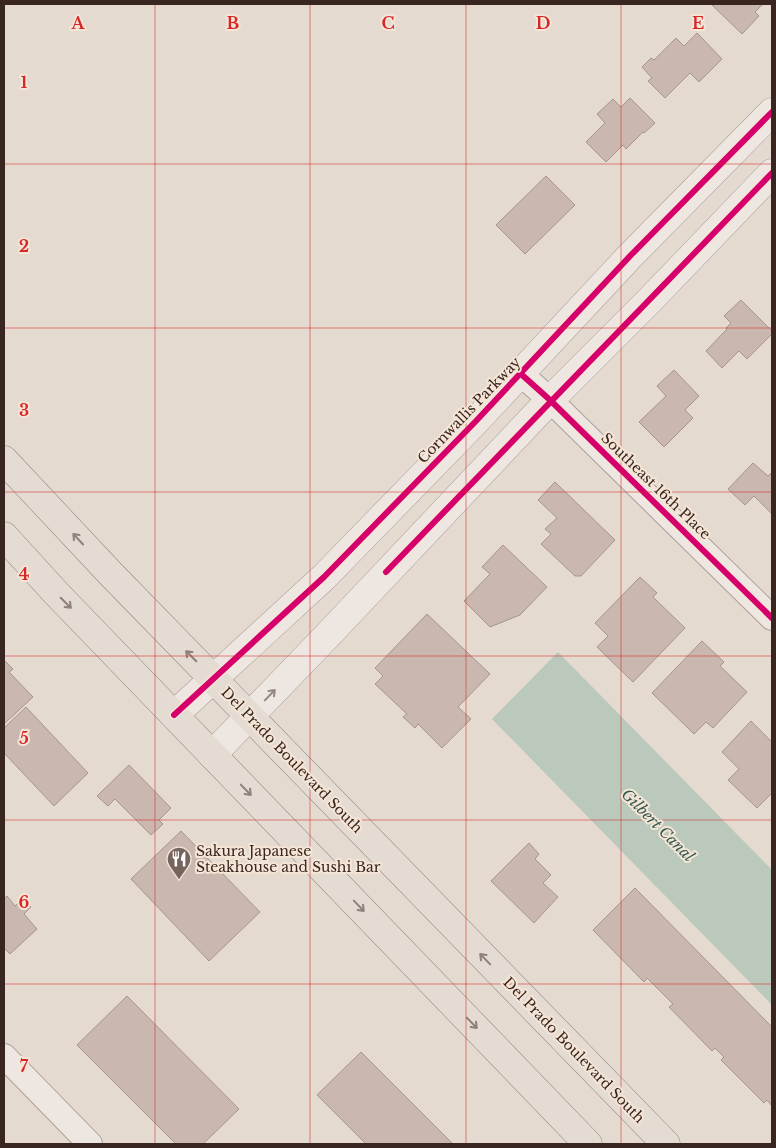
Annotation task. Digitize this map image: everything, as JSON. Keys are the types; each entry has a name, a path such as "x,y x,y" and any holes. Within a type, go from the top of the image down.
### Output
{"main road":[{"name":"Del Prado Boulevard South","path":"4,460 110,573 666,1144"},
{"path":"4,536 56,593 588,1144"}],"street":[{"name":"Cornwallis Parkway","path":"174,715 324,577 521,374 631,255 772,112"},
{"path":"212,755 550,400 655,295 772,173"},
{"name":"Southeast 16th Place","path":"521,374 550,400 772,618"},
{"path":"4,1056 90,1144"}],"water":[{"name":"Gilbert Canal","path":"558,652 772,870 772,1005 492,719"}],"building":[{"path":"711,4 763,4 755,12 759,16 742,34"},
{"path":"697,33 722,59 699,82 690,73 665,98 648,81 652,78 642,67 651,58 654,60 676,38 684,46"},
{"path":"630,98 655,123 626,149 623,145 606,162 586,142 605,123 597,114 613,99 621,107"},
{"path":"546,176 575,205 525,254 496,225"},
{"path":"741,300 772,331 772,334 747,359 739,351 722,368 706,351 731,323 724,316"},
{"path":"674,370 699,396 685,410 693,418 664,447 639,422 666,396 657,386"},
{"path":"753,463 768,476 772,472 772,514 754,496 745,505 728,489"},
{"path":"555,482 615,540 581,576 575,576 541,544 551,534 545,529 557,518 538,500"},
{"path":"503,545 547,587 520,615 490,627 464,601 490,574 482,567"},
{"path":"640,577 657,593 653,597 685,628 633,682 597,647 608,636 595,623"},
{"path":"427,614 490,674 458,707 471,719 442,748 418,724 415,728 403,717 407,714 375,684 383,676 375,668"},
{"path":"702,641 724,662 720,666 747,692 713,728 706,722 694,734 652,693"},
{"path":"4,660 13,669 9,672 33,697 4,724"},
{"path":"26,707 88,773 54,806 4,753 4,728"},
{"path":"751,721 772,742 772,793 757,808 728,780 739,769 722,752"},
{"path":"129,765 171,808 159,820 163,824 151,835 115,799 108,806 97,796"},
{"path":"181,831 260,912 209,961 131,879"},
{"path":"529,843 539,854 535,859 551,875 543,883 558,897 534,923 491,881"},
{"path":"635,888 772,1027 772,1106 767,1100 764,1103 721,1060 724,1057 715,1048 712,1051 669,1007 673,1004 647,978 644,982 593,930"},
{"path":"7,896 15,906 23,898 31,907 24,914 37,929 10,954 4,948 4,899"},
{"path":"127,996 239,1109 203,1144 176,1144 77,1045"},
{"path":"361,1052 453,1144 366,1144 317,1095"}],"cycle path":[{"path":"174,715 324,577 476,421 631,255 772,112"},
{"path":"386,572 772,173"},
{"path":"521,374 550,400 772,618"}],"place":[{"name":"Sakura Japanese Steakhouse and Sushi Bar","path":"179,880"}]}
